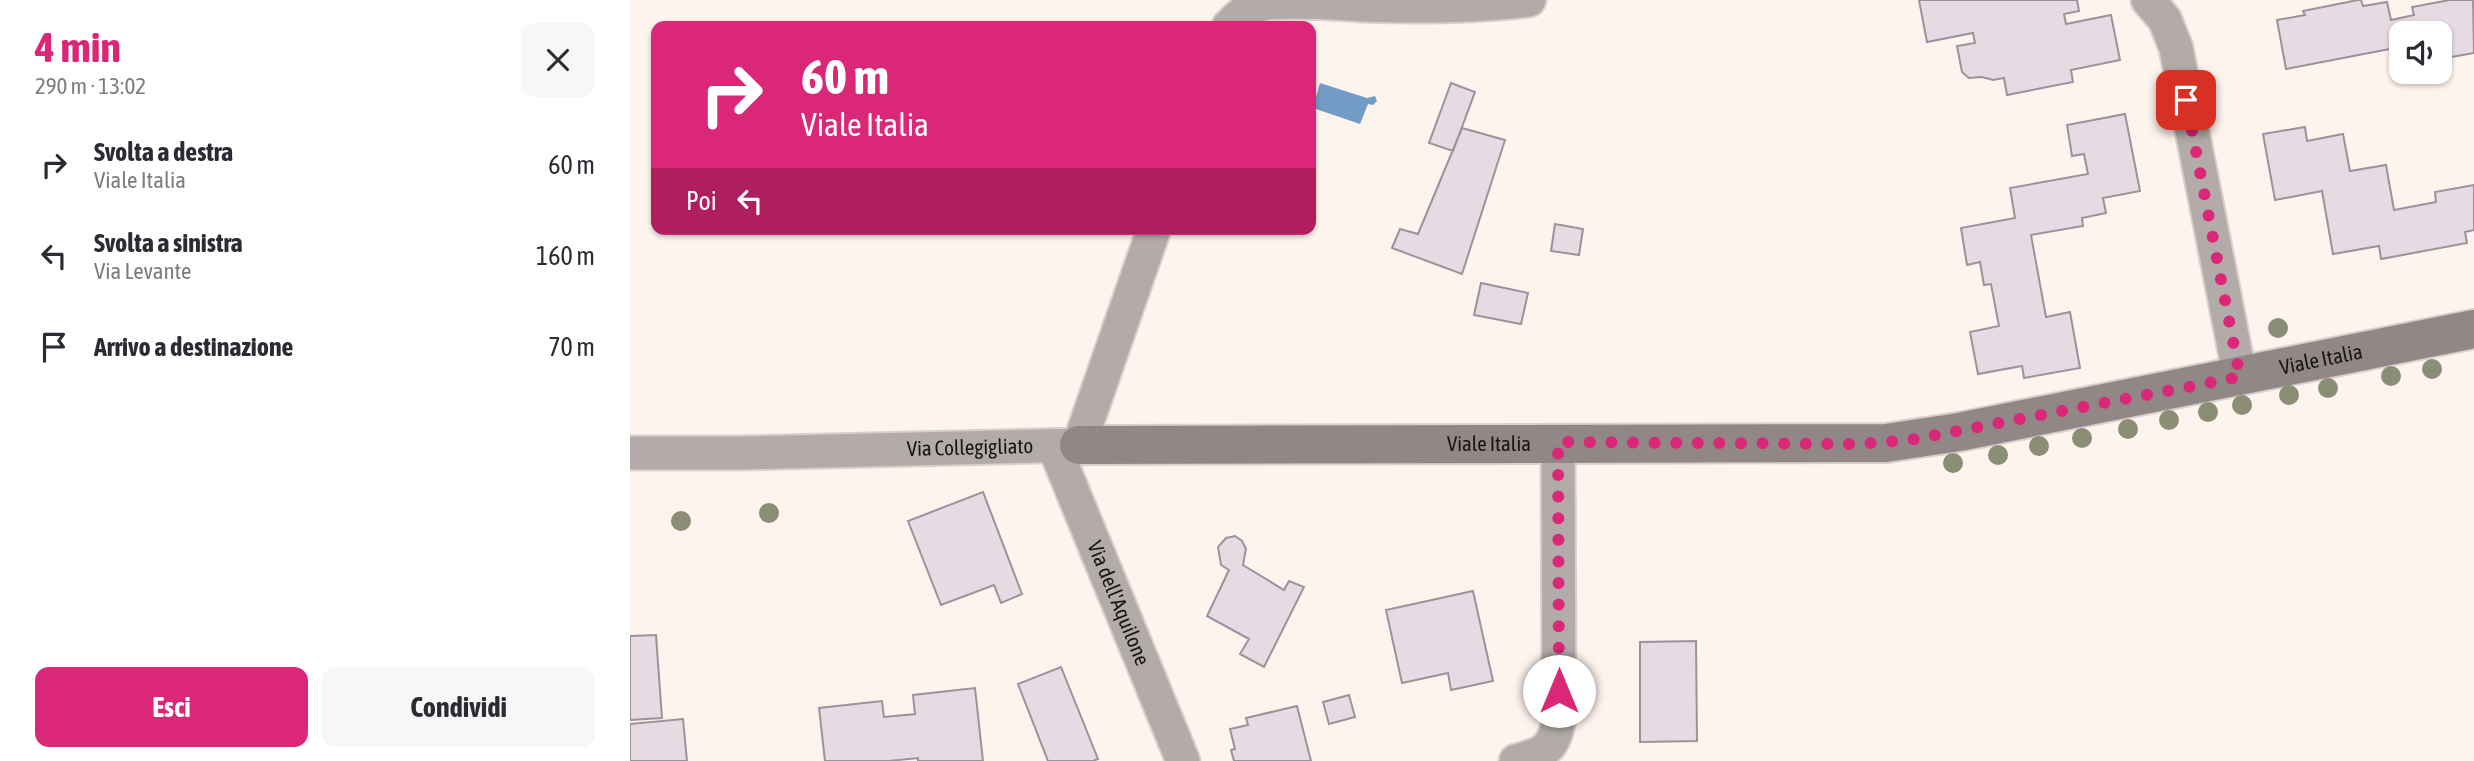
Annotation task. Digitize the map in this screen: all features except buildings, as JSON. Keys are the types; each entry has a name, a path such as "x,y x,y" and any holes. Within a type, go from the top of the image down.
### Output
{"street":[{"path":"1234,21 1255,6 1281,2 1436,7 1483,6 1529,0"},
{"path":"2148,0 2165,20 2176,48 2240,377"},
{"path":"1066,445 1152,235"},
{"name":"Viale Italia","path":"1066,445 1558,442 1858,444 1910,440 2474,329"},
{"path":"1516,761 1546,749 1553,742 1559,719 1558,442"},
{"name":"Via Collegigliato","path":"630,453 1066,445"},
{"name":"Via dell'Aquilone","path":"1066,445 1183,761"}],"water":[{"path":"1320,83 1367,98 1375,96 1377,101 1373,105 1368,104 1360,124 1316,109"}],"route":[{"path":"1559,691 1558,442 1858,444 1910,440 2240,377 2186,100"}]}
